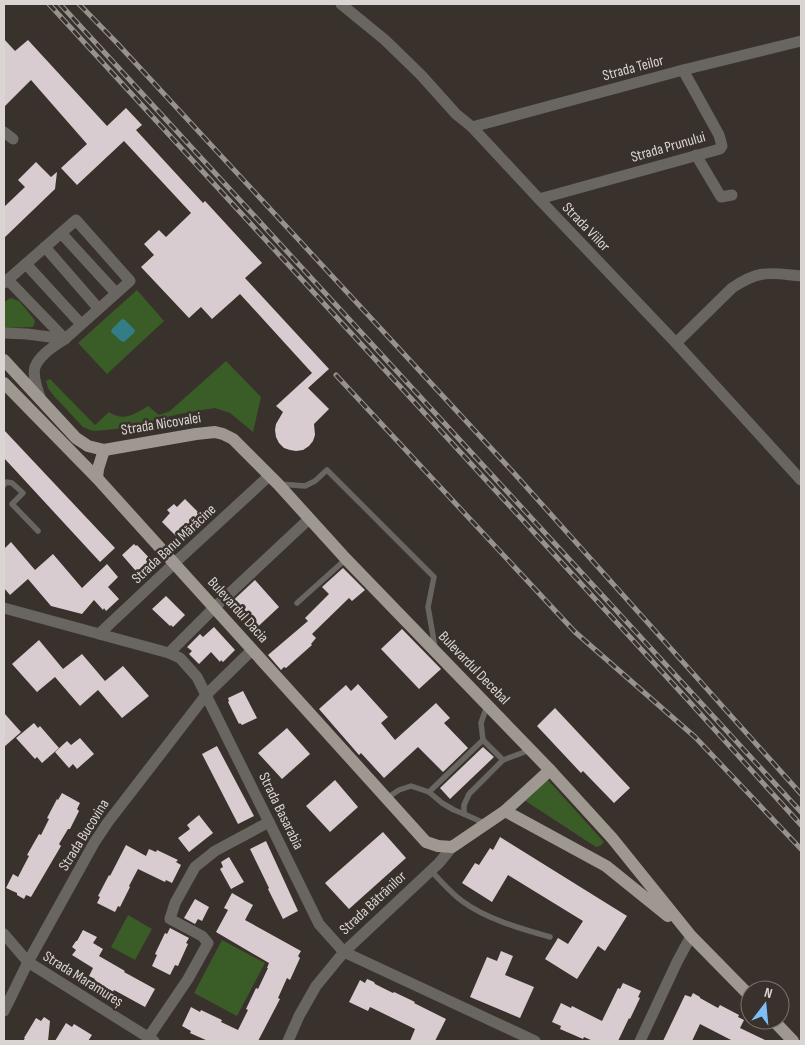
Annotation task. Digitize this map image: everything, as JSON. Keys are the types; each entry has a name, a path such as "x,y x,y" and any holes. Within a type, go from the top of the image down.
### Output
{"main road":[{"path":"4,360 76,438 88,446 104,450 97,478"},
{"name":"Bulevardul Dacia","path":"4,383 97,478 426,842 438,846 452,847"},
{"name":"Strada Nicovalei","path":"104,450 196,434 214,432 223,434"},
{"name":"Bulevardul Decebal","path":"223,434 233,440 273,480 346,559 550,770 612,838 691,936 740,986"},
{"name":"Strada Bătrânilor","path":"452,847 505,811 550,770"},
{"name":"Bulevardul Decebal","path":"505,811 606,866 691,936"},
{"path":"782,1030 793,1041"}],"street":[{"name":"Strada Viilor","path":"341,4 385,40 422,75 456,114 472,127 676,343 801,480"},
{"name":"Strada Teilor","path":"472,127 801,40"},
{"name":"Strada Prunului","path":"539,199 720,149 722,142 720,135 682,70"},
{"path":"696,155 720,197 732,195"},
{"path":"41,400 36,383 36,367 44,355 65,339 130,281 76,220 6,282 65,339"},
{"path":"61,233 116,293"},
{"path":"45,248 98,308"},
{"path":"26,264 81,324"},
{"path":"676,343 732,288 742,281 756,275 772,273 801,276"},
{"path":"4,333 65,339"},
{"name":"Strada Banu Mărăcine","path":"99,634 174,564 273,480"},
{"path":"169,653 309,519"},
{"name":"Strada Basarabia","path":"4,608 169,653 180,658 197,677 206,694 319,924 344,952 535,1041"},
{"name":"Strada Bucovina","path":"5,1008 28,962 94,843 206,694 252,650"},
{"path":"151,1039 208,943 202,936 170,919 175,903 195,867 216,851 269,822"},
{"name":"Strada Bătrânilor","path":"288,1041 299,1016 316,986 344,952 430,871 452,847"},
{"name":"Strada Maramureș","path":"4,934 28,962 151,1039"},
{"path":"640,1041 691,936"}],"lane":[{"path":"273,480 306,486 327,470 434,577 428,607 436,652"},
{"path":"4,484 6,482 12,483 23,493 12,504 38,531"},
{"path":"297,603 346,559"},
{"path":"488,705 481,723 483,740 503,760"},
{"path":"429,792 483,740"},
{"path":"464,814 464,805 469,794 503,760 530,750"},
{"path":"387,798 399,790 411,786 429,792 454,810 486,824"},
{"path":"430,871 462,901 469,905 501,921 550,936"}],"green space":[{"path":"137,290 164,321 107,374 78,343"},
{"path":"11,298 19,301 34,319 33,327 4,328 4,302"},
{"path":"226,361 261,397 253,432 230,413 215,408 179,414 125,428 90,430 83,427 54,396 48,388 46,381 50,379 95,425 109,412 125,417 148,406 159,415 170,411"},
{"path":"548,780 604,842 600,846 596,847 524,800"},
{"path":"128,915 152,929 135,960 111,947"},
{"path":"222,940 265,963 237,1016 194,993"}],"water":[{"path":"122,319 135,330 124,342 111,332"}],"building":[{"path":"4,39 15,51 28,40 107,126 126,108 142,125 136,130 203,203 205,201 262,263 245,278 329,369 308,388 329,409 314,424 315,435 309,446 303,450 296,451 284,448 276,437 275,430 276,424 283,412 276,406 312,373 240,294 212,319 201,307 189,318 141,267 154,255 144,244 159,230 166,237 191,213 124,141 77,185 61,168 87,144 31,80 4,107"},
{"path":"36,162 51,177 57,172 55,189 4,238 4,207 25,187 18,180"},
{"path":"4,430 115,548 100,562 4,458"},
{"path":"185,499 202,516 178,538 162,522 170,513 167,510 174,504 177,507"},
{"path":"11,542 35,570 53,554 82,588 107,564 118,577 108,587 119,599 106,611 94,600 82,614 51,606 28,579 10,595 4,588 4,549"},
{"path":"134,544 155,566 142,578 122,555"},
{"path":"343,568 365,590 352,601 349,598 312,634 316,638 312,645 286,668 284,667 281,670 268,655 308,621 305,618 329,594 322,587"},
{"path":"255,580 279,607 252,632 227,606"},
{"path":"166,596 185,615 173,627 152,609"},
{"path":"214,627 235,650 223,662 221,660 220,662 211,652 199,664 189,654 192,651 187,647 200,634 203,637"},
{"path":"402,629 441,669 419,689 381,649"},
{"path":"39,640 63,669 82,654 105,681 123,666 149,696 122,718 98,690 80,706 55,677 37,692 12,664"},
{"path":"358,684 388,717 381,723 395,740 436,703 450,718 444,723 468,748 443,772 418,747 384,778 361,753 359,755 319,709 346,685 351,691"},
{"path":"243,691 257,718 242,725 239,724 228,702 228,698"},
{"path":"555,708 630,788 614,803 583,771 581,773 537,726"},
{"path":"4,713 21,732 4,747"},
{"path":"34,723 38,728 40,726 59,748 42,763 37,757 35,759 16,738"},
{"path":"287,728 310,754 282,779 258,753"},
{"path":"80,738 94,754 77,769 73,764 69,768 55,752 67,741 71,745"},
{"path":"217,746 254,816 238,824 202,754"},
{"path":"483,747 494,757 450,799 440,788"},
{"path":"335,780 358,807 330,832 306,806"},
{"path":"62,793 80,803 77,809 79,811 31,897 26,895 24,899 6,888 13,874 18,877 29,856 27,855 39,834 41,835 49,819 47,818"},
{"path":"199,815 213,833 189,852 178,838 190,829 187,825"},
{"path":"383,832 406,858 349,909 325,883"},
{"path":"500,837 627,916 605,951 598,946 577,979 545,959 558,938 568,944 583,921 508,875 492,902 462,883 475,863 479,865 490,848 493,850"},
{"path":"266,841 298,911 283,919 250,849"},
{"path":"126,845 146,856 149,849 156,852 157,850 178,860 176,862 181,865 172,883 166,880 165,882 138,869 120,907 118,906 115,912 97,903 100,897 98,896"},
{"path":"229,857 244,882 231,889 220,869 223,867 221,862"},
{"path":"232,893 253,905 245,920 301,951 298,956 300,958 290,980 287,978 278,998 280,999 258,1041 208,1041 190,1033 191,1031 182,1026 191,1007 222,1020 221,1022 238,1030 256,988 258,989 268,968 269,963 216,932 228,910 224,908"},
{"path":"195,899 209,907 202,921 198,919 195,924 184,918"},
{"path":"170,928 189,938 178,966 175,965 170,975 152,966 157,955 155,954 165,933 167,934"},
{"path":"83,930 97,937 93,943 103,949 99,956 155,989 145,1007 94,981 95,979 89,976 93,968 72,955 76,950 72,947"},
{"path":"501,951 513,956 505,975 534,987 520,1018 470,997 487,957 497,961"},
{"path":"367,979 446,1019 435,1041 410,1041 415,1029 370,1007 368,1011 349,1002 360,980 365,983"},
{"path":"623,983 641,991 638,997 640,998 618,1041 593,1041 584,1037 583,1039 560,1029 561,1026 552,1022 561,1003 571,1008 572,1006 602,1021 618,988 620,989"},
{"path":"693,993 718,1008 720,1005 739,1015 740,1030 744,1030 767,1041 733,1041 700,1024 692,1041 663,1041 685,995 691,997"},
{"path":"44,1017 50,1021 48,1041 23,1041 36,1018 41,1021"},
{"path":"66,1023 72,1027 74,1024 92,1035 88,1041 55,1041"}],"railway":[{"path":"49,4 801,825"},
{"path":"60,4 801,812"},
{"path":"79,4 513,472 801,794"},
{"path":"336,375 575,632 695,737 801,849"}]}
